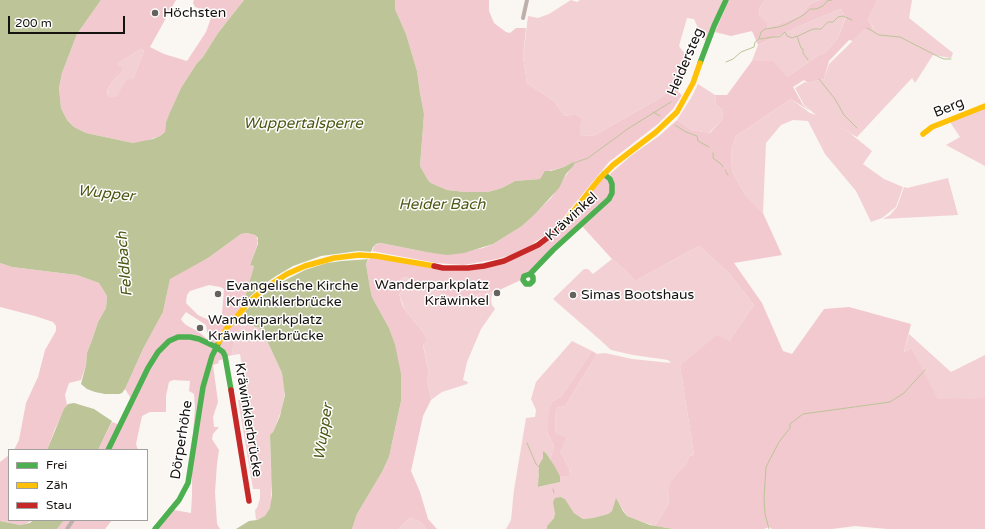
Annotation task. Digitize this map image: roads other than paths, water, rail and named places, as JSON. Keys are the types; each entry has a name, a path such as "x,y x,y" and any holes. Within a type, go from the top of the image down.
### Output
{"main road":[{"name":"Heidersteg","path":"386,257 453,269 484,266 512,259 538,245 561,227 604,174 618,160 672,118 695,79 712,32 726,0"},
{"name":"Berg","path":"923,134 932,127 985,106"},
{"name":"Kräwinkel","path":"530,274 553,250 609,199 612,194 612,184 610,179 604,174"},
{"name":"Dörperhöhe","path":"155,529 179,500 188,483 203,387 208,366 216,347 226,330 243,309 261,291 275,281 305,266 323,260 345,256 371,255 386,257"},
{"path":"108,449 148,368 155,356 164,346 174,338 186,336 199,339 216,347"},
{"name":"Kräwinklerbrücke","path":"216,347 223,352 225,357 249,501"}],"street":[{"path":"523,18 526,0"}],"water":[{"name":"Wuppertalsperre","path":"0,0 101,0 77,34 62,73 59,88 61,108 67,120 74,127 86,133 133,143 153,139 165,132 166,122 181,88 218,33 244,0 395,0 395,9 406,34 417,71 424,114 420,166 431,183 447,190 488,192 502,188 515,181 540,179 545,171 551,171 564,167 573,162 574,163 566,174 559,188 536,213 522,226 493,244 464,253 447,255 381,243 376,244 373,247 366,264 370,288 372,297 389,328 395,344 401,374 401,401 389,457 382,472 357,514 352,529 236,529 249,521 257,520 265,516 270,508 272,495 270,435 273,432 280,416 285,395 282,373 263,332 258,327 255,327 240,305 246,294 254,266 250,265 258,244 258,238 255,235 247,233 241,234 208,258 170,279 163,312 143,349 125,389 119,394 95,392 87,389 81,384 86,365 87,353 98,322 106,308 107,296 99,283 77,275 12,267 0,263"},
{"path":"74,403 94,409 112,421 98,449 47,449 64,409 68,404"},
{"path":"543,451 546,453 560,476 560,482 538,487 539,465 543,458"},
{"path":"561,497 565,499 574,513 583,519 608,514 612,511 616,498 627,516 650,525 673,529 547,529 547,526 554,518 555,513 553,502 555,498"},
{"path":"0,521 20,525 30,523 32,521 63,521 57,529 0,529"}],"waterway":[{"path":"726,62 733,59 741,52 754,47 755,42 759,39 761,32 765,29 787,24 805,14 810,9 816,9 823,6 827,1 832,0"},
{"path":"798,36 813,29 821,29 828,22 833,22 838,17 843,16 852,20"},
{"path":"867,28 879,35 900,37 939,57 951,59"},
{"path":"760,39 779,37 785,32 787,36 792,38 797,36 801,48 803,49 803,53 808,60"},
{"path":"819,79 835,99 844,115 857,128"},
{"name":"Heider Bach","path":"574,163 588,158 629,128 671,102"},
{"name":"Heider Bach","path":"653,112 660,116"},
{"path":"675,125 686,132 697,136 698,141 709,147"},
{"path":"713,153 713,158 723,167"},
{"path":"725,170 728,175"},
{"path":"769,529 765,514 764,498 766,467 779,442 790,428 790,424 803,414 890,402 904,393 925,370"},
{"path":"527,443 536,464 539,467"},
{"path":"553,489 554,493"}],"place":[{"name":"Höchsten","path":"155,13"},
{"name":"Wanderparkplatz Kräwinkel","path":"497,293"},
{"name":"Evangelische Kirche Kräwinklerbrücke","path":"218,294"},
{"name":"Simas Bootshaus","path":"573,295"},
{"name":"Wanderparkplatz Kräwinklerbrücke","path":"200,328"}],"water label":[{"name":"Wupper","path":"106,194"},
{"name":"Feldbach","path":"125,264"},
{"name":"Wupper","path":"324,432"}]}
